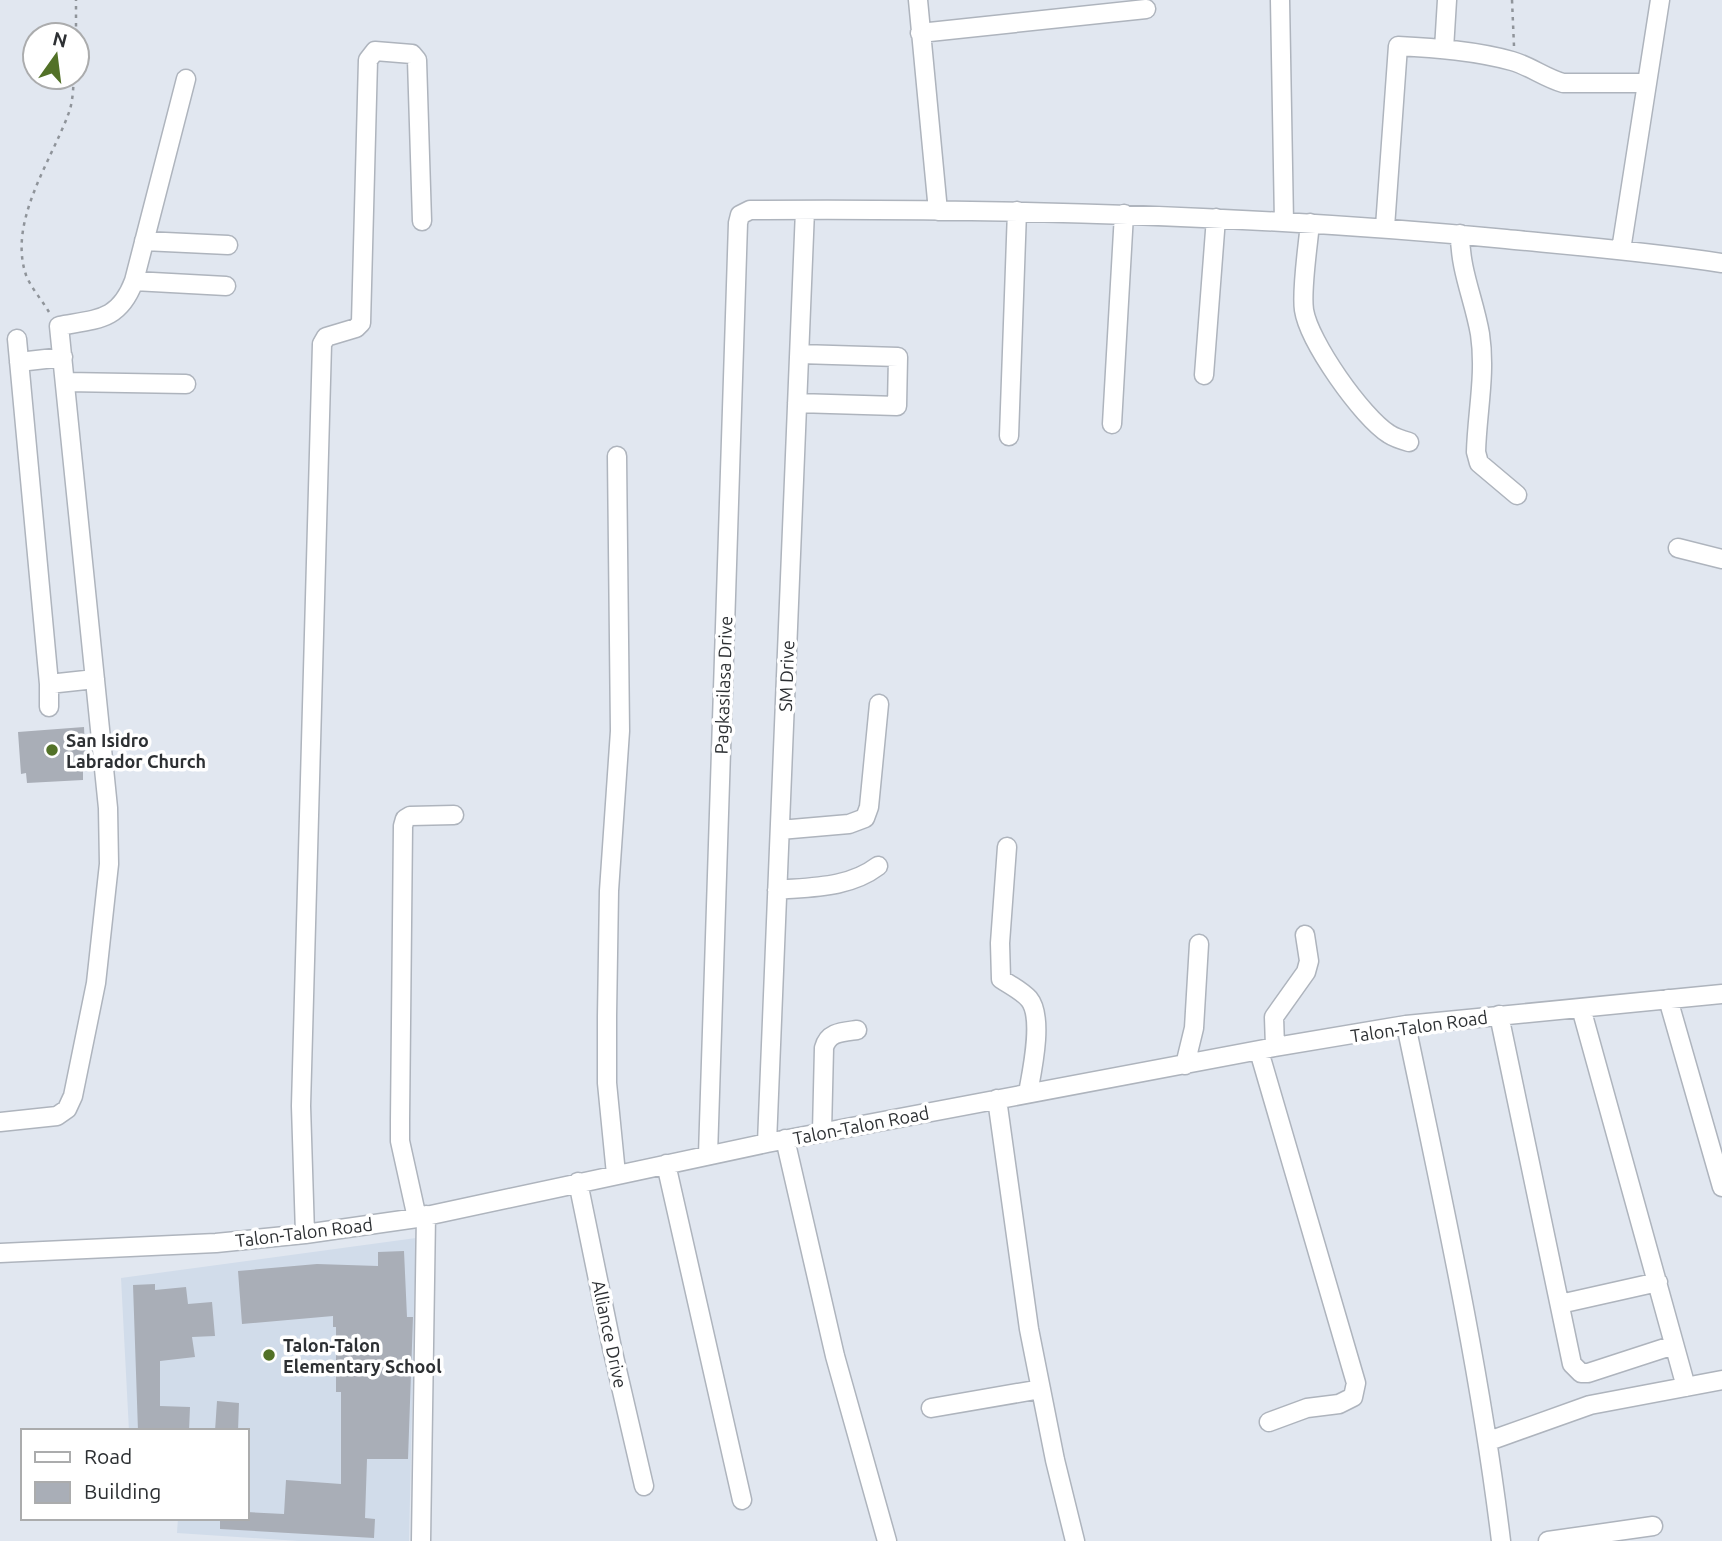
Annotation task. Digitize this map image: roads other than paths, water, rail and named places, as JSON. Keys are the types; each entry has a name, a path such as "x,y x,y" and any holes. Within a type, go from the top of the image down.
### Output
{"street":[{"path":"918,0 938,211"},
{"path":"1280,0 1284,222"},
{"path":"1444,49 1447,0"},
{"path":"1620,250 1660,0"},
{"path":"920,33 1146,9"},
{"path":"1385,228 1398,46 1444,49 1514,61 1551,80 1563,83 1646,83"},
{"path":"305,1234 301,1106 322,344 326,337 356,328 362,323 368,60 374,51 412,54 417,60 422,221"},
{"path":"0,1122 57,1116 67,1110 73,1096 96,983 109,864 108,808 59,326 100,319 121,306 128,298 186,79"},
{"path":"806,209 1017,211 1310,223 1460,234 1722,263"},
{"name":"Pagkasilasa Drive","path":"708,1155 738,223 740,215 750,210 806,209"},
{"name":"SM Drive","path":"766,1143 806,209"},
{"path":"1009,436 1017,211"},
{"path":"1111,424 1124,214"},
{"path":"1204,375 1216,218"},
{"path":"1310,223 1303,309 1312,338 1324,358 1372,419 1388,433 1409,442"},
{"path":"1460,234 1460,259 1480,333 1482,357 1476,452 1484,469 1517,495"},
{"path":"144,241 228,245"},
{"path":"134,281 226,286"},
{"path":"17,339 49,707"},
{"path":"797,403 897,406 898,357 800,354"},
{"path":"19,362 63,357"},
{"path":"66,382 186,384"},
{"path":"616,1174 607,1083 607,1016 609,891 620,732 617,456"},
{"path":"1678,548 1722,558"},
{"path":"49,684 95,679"},
{"path":"780,830 849,824 865,818 869,807 879,704"},
{"path":"421,1541 421,1217 400,1141 403,826 410,816 454,815"},
{"path":"1007,846 1000,943 1001,979 1029,999 1035,1012 1035,1047 1028,1093"},
{"path":"776,890 833,885 856,880 878,866"},
{"path":"1269,1422 1307,1408 1339,1404 1353,1397 1356,1383 1267,1049 1273,1017 1306,972 1309,961 1305,934"},
{"path":"1185,1065 1194,1028 1199,944"},
{"name":"Talon-Talon Road","path":"0,1253 216,1243 305,1234 421,1217 785,1139 1267,1049 1406,1026 1722,994"},
{"path":"1668,999 1722,1187"},
{"path":"1581,1008 1686,1387"},
{"path":"1499,1015 1572,1364 1581,1373 1588,1373 1674,1345"},
{"path":"1406,1026 1463,1295 1489,1441 1501,1541"},
{"path":"822,1132 826,1040 835,1034 857,1030"},
{"path":"997,1099 1029,1329 1055,1460 1075,1541"},
{"path":"785,1139 835,1356 887,1541"},
{"path":"666,1164 742,1500"},
{"name":"Alliance Drive","path":"578,1182 644,1486"},
{"path":"1560,1304 1658,1282"},
{"path":"1489,1441 1590,1405 1722,1380"},
{"path":"931,1408 1041,1389"},
{"path":"1548,1541 1653,1526"}],"place":[{"name":"San Isidro Labrador Church","path":"52,750"},
{"name":"Talon-Talon Elementary School","path":"269,1355"}]}
